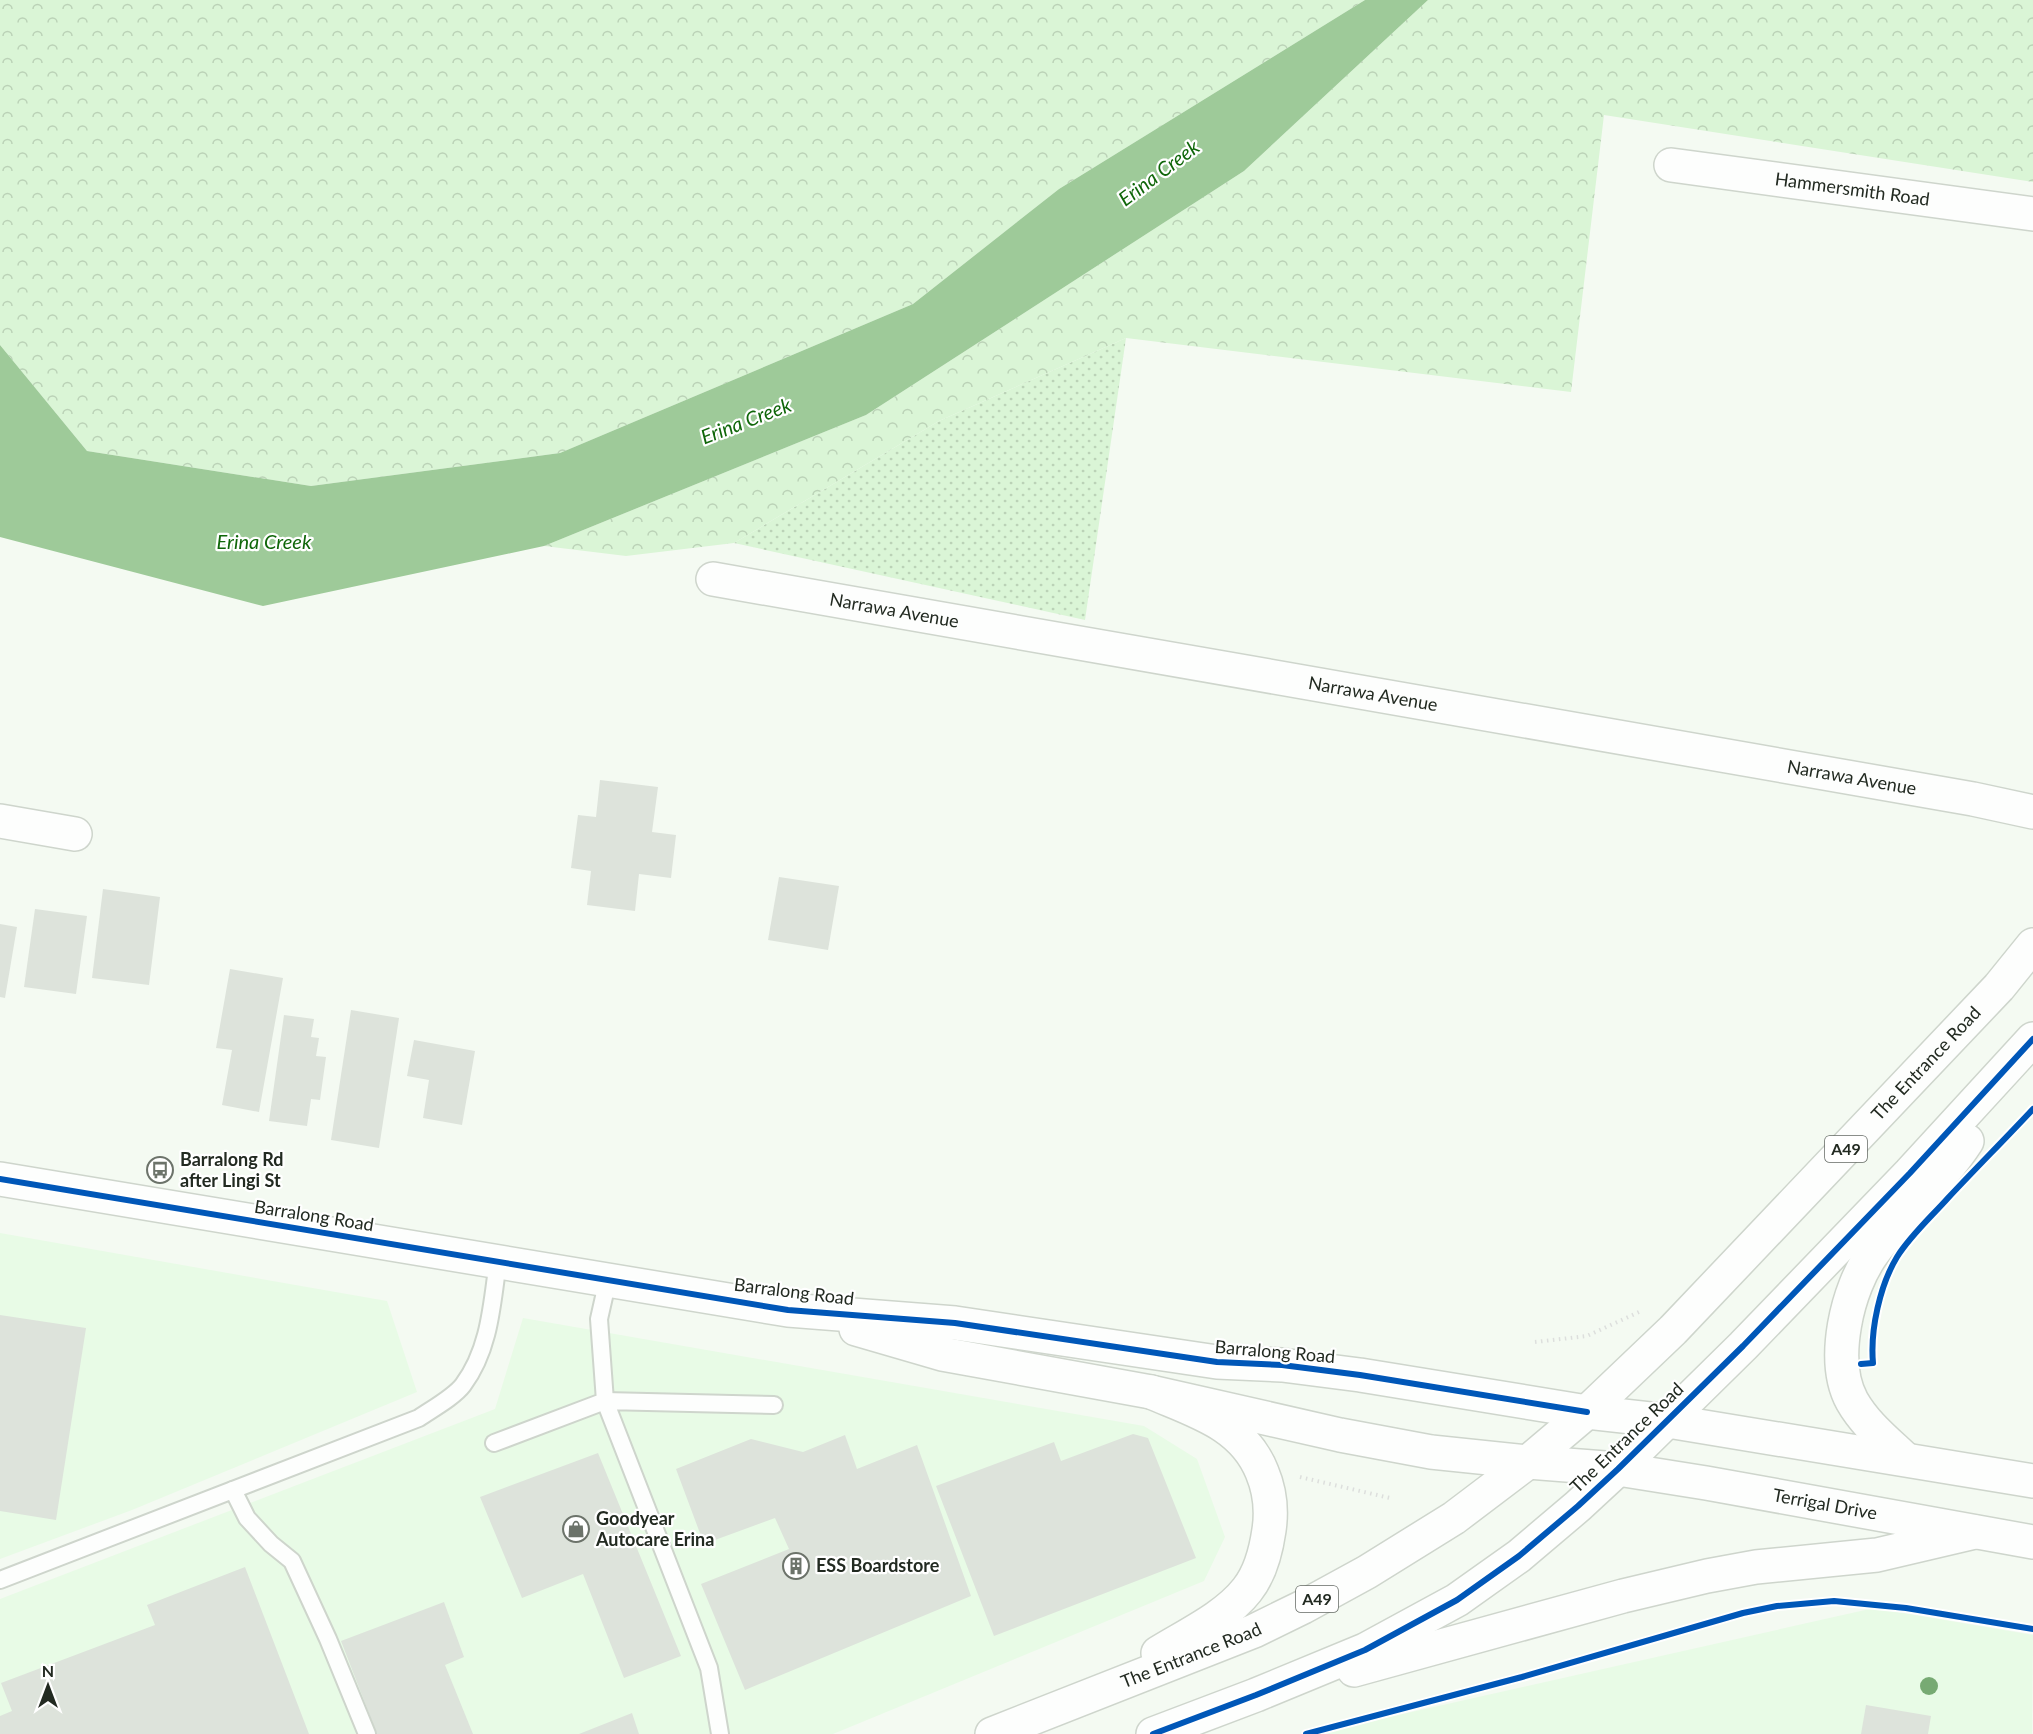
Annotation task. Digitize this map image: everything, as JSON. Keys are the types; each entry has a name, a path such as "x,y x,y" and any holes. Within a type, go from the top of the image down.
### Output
{"main road":[{"name":"Hammersmith Road","path":"1671,165 2033,214"},
{"name":"Narrawa Avenue","path":"713,579 1950,795 2033,812"},
{"path":"0,821 75,834"},
{"name":"The Entrance Road","path":"992,1734 1086,1699 1254,1631 1303,1607 1436,1530 1528,1462 1587,1412 1695,1308 1999,987 2033,945"},
{"path":"1904,1458 1867,1424 1851,1399 1843,1368 1843,1336 1849,1304 1857,1279 1873,1253 1964,1145 2032,1040"},
{"name":"The Entrance Road","path":"1153,1734 1365,1650 1457,1600 1519,1556 1578,1506 1743,1346 1910,1173 2032,1040"},
{"name":"Barralong Road","path":"0,1179 788,1310 955,1323 1217,1362 1282,1365 1360,1375 1587,1412 1668,1421"},
{"name":"Barralong Road","path":"788,1310 942,1354 1151,1392 1340,1436 1438,1453 1528,1462"},
{"path":"1086,1699 1230,1608 1248,1589 1260,1566 1267,1540 1271,1513 1266,1483 1256,1457 1239,1437 1215,1420 1151,1392"},
{"path":"1668,1421 2033,1481"},
{"name":"Terrigal Drive","path":"1528,1462 1617,1469 1706,1483 2033,1542"},
{"path":"1256,1695 1389,1662 1623,1596 1707,1576 1756,1567 1877,1555 1974,1532"}],"lane":[{"path":"0,1580 419,1418 462,1386 477,1361 488,1330 498,1261"},
{"path":"608,1279 599,1319 605,1401 709,1668 720,1734"},
{"path":"494,1443 605,1401 774,1405"},
{"path":"233,1491 247,1518 271,1544 292,1561 328,1639 367,1734"}],"path":[{"path":"1535,1342 1587,1336 1639,1311"},
{"path":"1299,1477 1390,1498"}],"shaded area":[{"path":"0,1233 387,1301 417,1392 132,1510 0,1559"},
{"path":"523,1318 1144,1426 1197,1459 1225,1537 1204,1581 833,1734 0,1734 0,1599 495,1409"},
{"path":"1874,1608 2033,1635 2032,1734 1314,1734"}],"green space":[{"path":"0,0 1365,0 1059,189 913,304 560,453 311,486 87,451 0,345"},
{"path":"1428,0 2033,0 2033,182 1604,115 1571,392 1126,338 939,421 734,543 626,556 544,546 866,415 1244,171"},
{"path":"1126,338 1085,620 734,543 939,421"}],"water":[{"name":"Erina Creek","path":"1365,0 1428,0 1244,171 866,415 544,546 263,606 0,537 0,345 87,451 311,486 560,453 913,304 1059,189"}],"building":[{"path":"600,780 658,787 652,832 676,835 671,878 639,874 635,911 587,905 591,871 571,868 578,815 596,817"},
{"path":"779,877 839,886 828,950 768,940"},
{"path":"103,889 160,897 149,985 92,978"},
{"path":"35,909 87,916 76,994 24,987"},
{"path":"0,924 17,927 5,998 0,997"},
{"path":"230,969 283,978 259,1112 222,1105 232,1050 216,1048"},
{"path":"351,1010 399,1018 379,1148 331,1140"},
{"path":"284,1015 314,1019 311,1037 319,1038 316,1056 326,1057 320,1100 311,1099 307,1126 269,1121"},
{"path":"414,1040 475,1051 462,1125 423,1118 429,1080 407,1076"},
{"path":"0,1315 86,1328 56,1520 0,1511"},
{"path":"1133,1434 1148,1438 1196,1558 994,1636 936,1486 1054,1442 1061,1461"},
{"path":"845,1435 857,1469 917,1445 971,1596 745,1690 701,1584 789,1549 775,1518 704,1544 676,1469 751,1439 803,1452"},
{"path":"598,1453 681,1656 624,1678 583,1574 522,1598 480,1497"},
{"path":"245,1567 309,1734 0,1734 0,1716 12,1711 1,1683 155,1625 147,1605"},
{"path":"444,1602 464,1657 445,1665 473,1734 377,1734 341,1641"},
{"path":"1866,1705 1931,1716 1928,1734 1861,1734"},
{"path":"632,1713 639,1734 579,1734"}],"cycle path":[{"path":"1153,1734 1365,1650 1457,1600 1519,1556 1618,1469 1743,1346 1910,1173 2033,1039"},
{"path":"1861,1364 1873,1363 1873,1336 1881,1294 1891,1268 1902,1249 2033,1109"},
{"path":"0,1179 788,1310 955,1323 1217,1362 1282,1365 1360,1375 1587,1412"},
{"path":"1306,1734 1522,1677 1743,1613 1777,1606 1834,1601 1906,1608 2033,1629"}],"place":[{"name":"Barralong Rd after Lingi St","path":"160,1170"},
{"name":"Goodyear Autocare Erina","path":"576,1529"},
{"name":"ESS Boardstore","path":"796,1566"}]}
